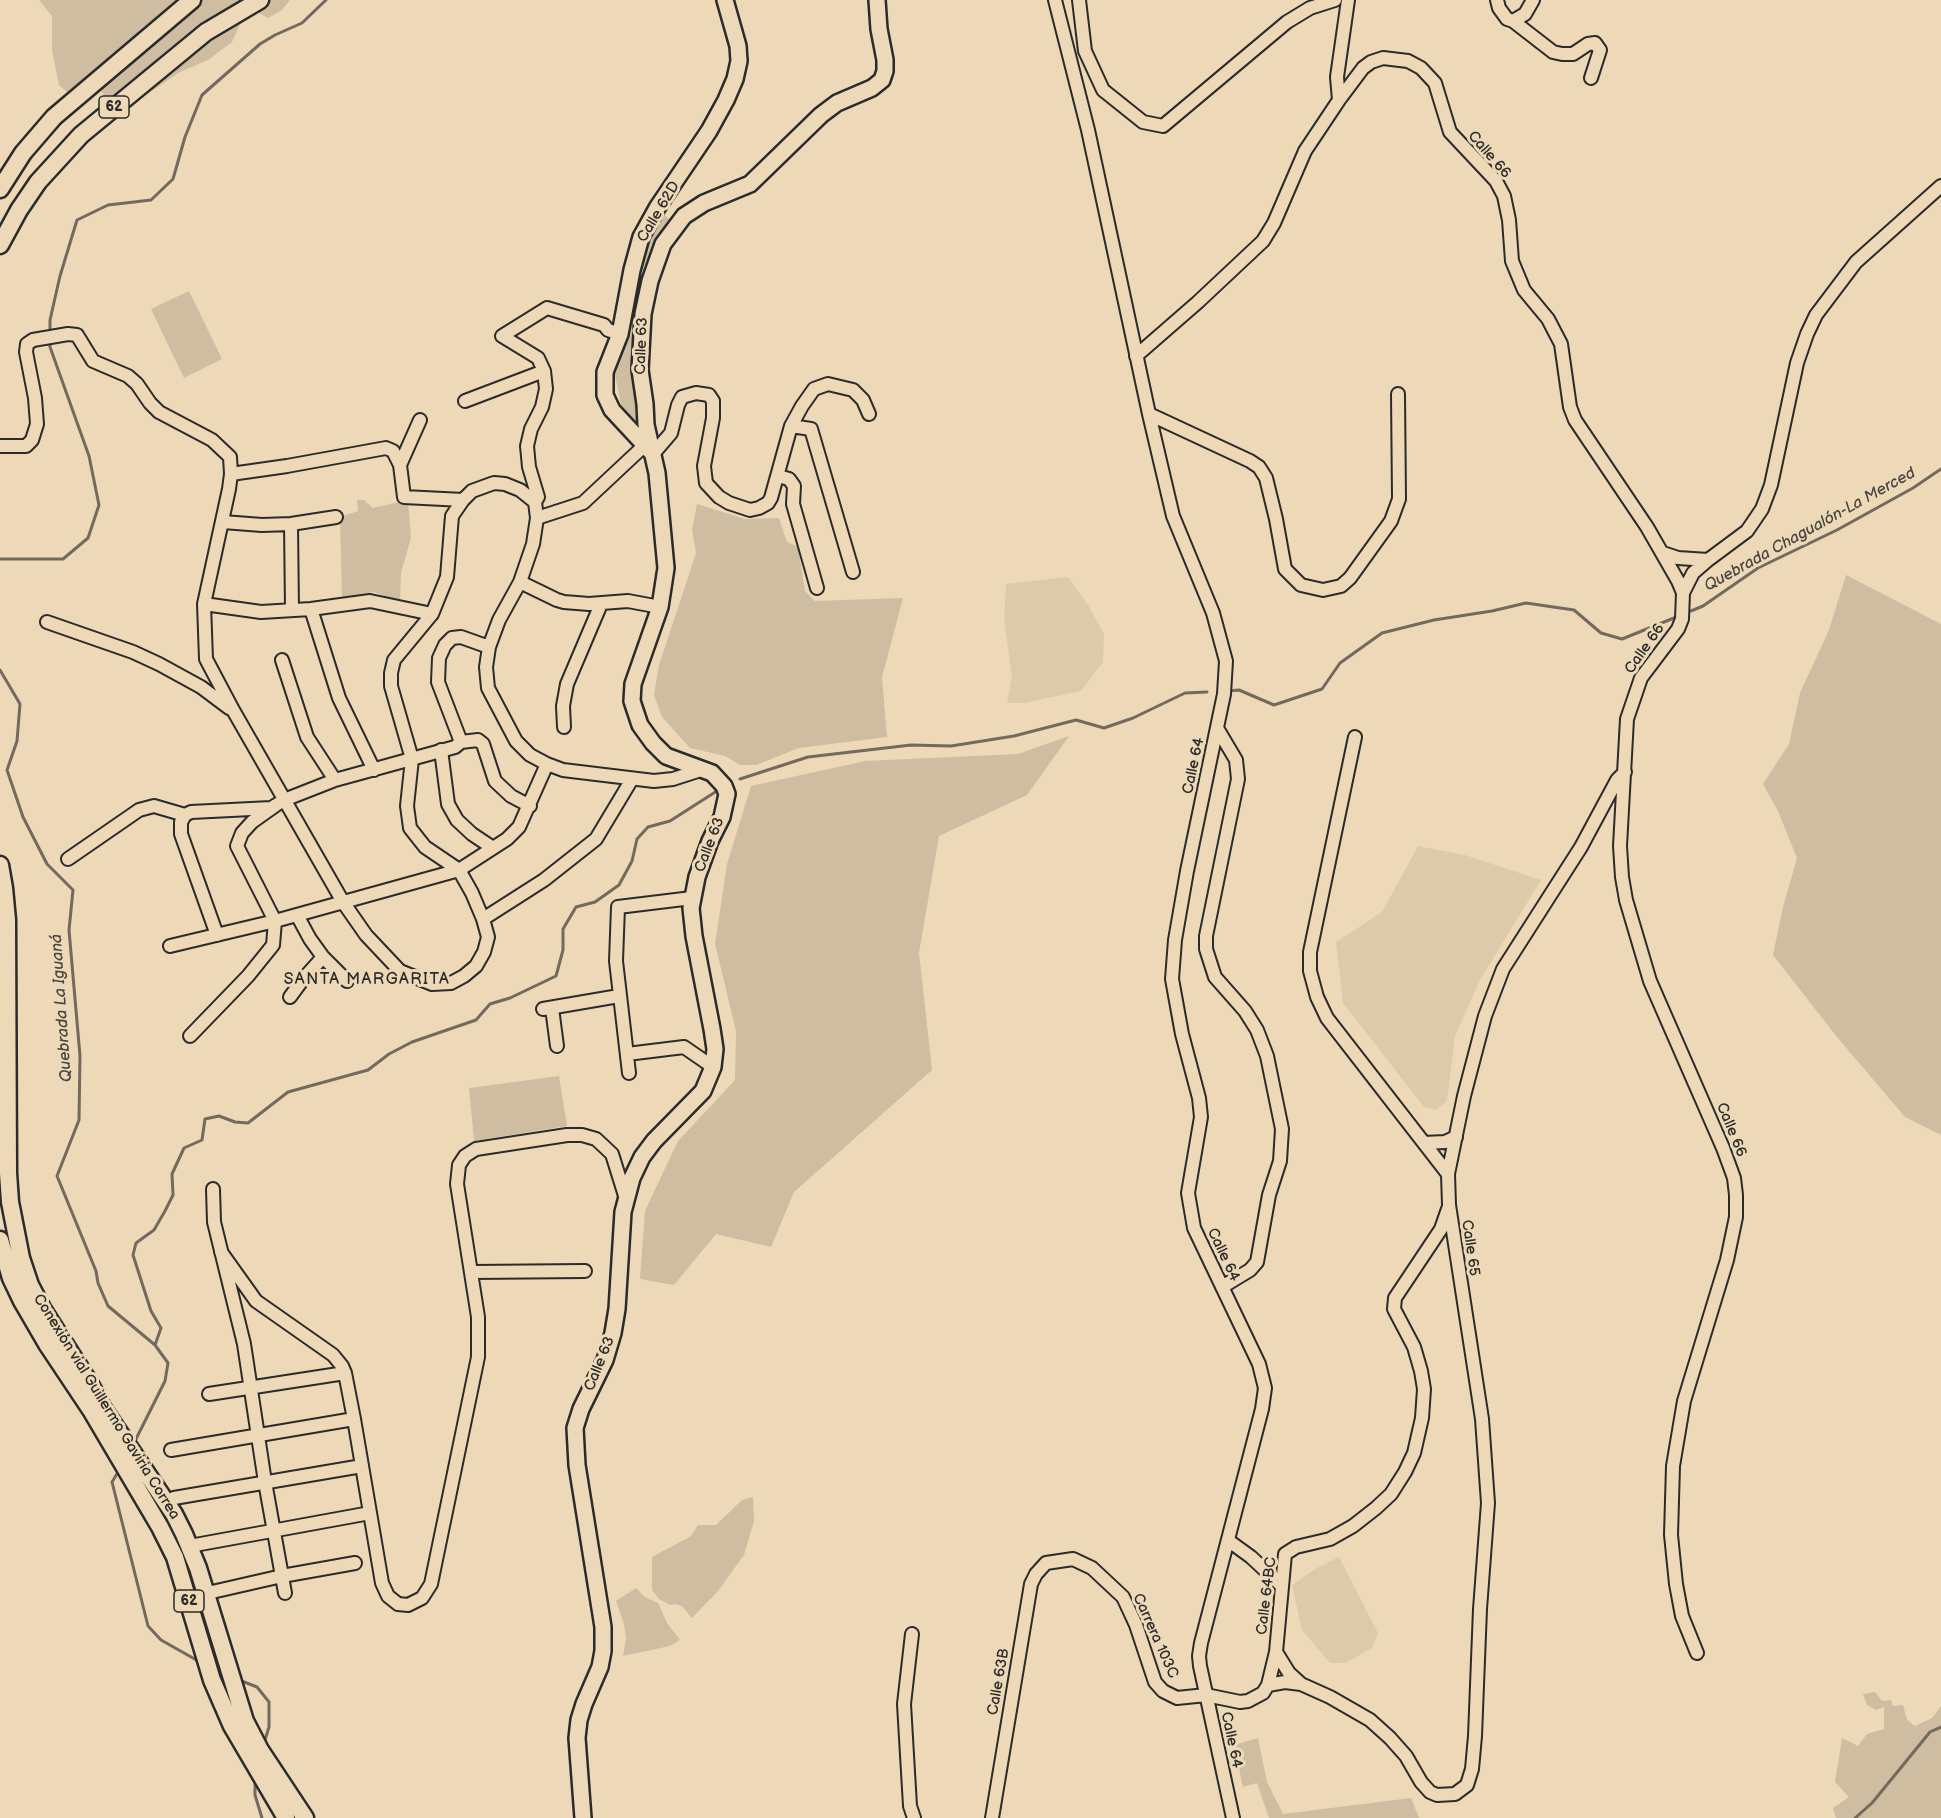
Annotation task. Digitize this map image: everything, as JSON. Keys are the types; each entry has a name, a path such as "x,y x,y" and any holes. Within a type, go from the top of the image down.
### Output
{"highway":[{"name":"62","path":"0,189 23,153 54,117 192,0"},
{"name":"62","path":"0,245 19,210 38,182 81,135 206,32 260,0"},
{"name":"Conexión vial Guillermo Gaviria Correa","path":"0,865 7,920 8,1173 15,1230 21,1258 34,1293 57,1334 90,1384 97,1408"},
{"name":"Conexión vial Guillermo Gaviria Correa","path":"0,1240 11,1278 47,1344 164,1498 184,1534 198,1568 245,1721 280,1793 286,1818"},
{"name":"Conexión vial Guillermo Gaviria Correa","path":"280,1793 305,1818"}],"main road":[{"name":"Calle 62D","path":"649,450 616,416 605,395 605,372 620,334 633,264 645,228 709,132 735,79 739,62 738,46 725,0"},
{"name":"Calle 63","path":"583,1818 577,1738 584,1704 600,1667 603,1627 577,1465 575,1428 613,1333 626,1199 642,1158 664,1129 703,1091 713,1067 714,1039 693,936 692,898 701,866 722,817 727,794 717,776 666,756 640,725 633,708 633,684 660,607 666,559 657,473 649,450 641,385 640,344 645,304 663,244 678,222 691,210 704,203 750,184 821,115 837,103 872,88 882,80 885,60 879,29 877,0"}],"street":[{"name":"Calle 64","path":"1055,0 1088,130 1173,516 1213,613 1226,661 1224,694 1174,940 1172,979 1182,1034 1202,1117 1188,1193 1194,1228 1259,1364 1265,1388 1264,1402 1201,1643 1200,1666 1233,1818"},
{"path":"1079,0 1085,51 1103,90 1143,122 1163,126 1287,22 1310,9 1335,0"},
{"path":"1339,100 1337,77 1347,0"},
{"path":"1497,0 1499,8 1507,19 1513,21 1553,52 1573,54 1588,44 1598,45 1600,50 1591,78"},
{"path":"1513,21 1525,14 1533,0"},
{"name":"Calle 66","path":"1136,356 1263,241 1274,223 1299,163 1339,100 1363,68 1383,58 1408,62 1421,68 1435,83 1450,132 1496,181 1504,196 1509,220 1512,261 1524,290 1548,319 1561,344 1570,407 1575,420 1663,553 1678,581 1683,593 1682,619 1678,629 1641,678 1627,719 1620,846 1622,876 1639,948 1650,981 1723,1148 1734,1178 1736,1195 1736,1217 1727,1260 1684,1401 1673,1466 1671,1535 1676,1584 1682,1616 1697,1653"},
{"path":"1683,593 1693,573 1747,531 1762,509 1771,485 1797,363 1816,315 1856,262 1941,186"},
{"path":"620,334 608,330 604,325 547,308 502,336 538,358 544,370 546,389 542,408 531,429 528,446 529,467 538,497 535,502 537,518 533,544 520,582 499,620 489,647 486,667 488,688 516,741 547,765 563,770 632,779 673,779 704,769"},
{"path":"0,446 26,446 32,440 37,424 35,398 26,352 27,344 33,340 68,334 77,335 93,361 128,376 159,412 219,446 230,457 231,474 223,522 204,604 206,659 343,902 366,935 400,971 432,984 451,983 476,966 484,952 488,937 472,893 459,870 425,847 410,828 407,806 412,759 391,686 391,673 394,660 432,614 447,577 452,516 463,500 472,491 494,483 505,484 520,490 535,502"},
{"path":"465,401 544,370"},
{"path":"537,518 583,503 671,433 682,397 702,393 709,395 713,401 712,430 704,476 711,490 729,503 750,510 768,503 771,498 791,426 814,389 828,384 853,390 863,400 869,414"},
{"path":"1149,414 1259,467 1266,478 1285,569 1301,585 1323,590 1341,586 1350,578 1391,521 1399,499 1398,394"},
{"path":"400,465 420,420"},
{"path":"791,426 811,429 853,572"},
{"path":"231,474 386,448 393,451 400,465 404,497 463,500"},
{"path":"778,476 789,479 794,486 793,504 817,588"},
{"path":"223,522 262,525 291,524 336,517"},
{"path":"291,524 292,610"},
{"path":"1663,553 1678,558 1708,560"},
{"path":"520,582 557,600 572,603 628,601 660,607"},
{"path":"204,604 244,611 311,609 370,601 432,614"},
{"path":"564,727 563,706 567,684 601,603"},
{"path":"311,609 339,698 374,770"},
{"path":"47,622 159,664 201,687 233,710"},
{"path":"461,742 438,682 440,658 445,645 452,638 461,637 489,647"},
{"path":"282,660 307,737 335,780"},
{"path":"1217,728 1236,760 1238,779 1206,936 1206,949 1215,977 1245,1011 1257,1030 1268,1056 1282,1137 1280,1161 1269,1195 1257,1262 1250,1270 1222,1287"},
{"path":"1354,737 1310,952 1310,971 1317,998 1327,1018 1448,1174"},
{"path":"190,1036 248,976 273,945 275,921 237,846 242,833 252,822 272,808 284,800 335,780 455,747 461,742 478,740 483,744 495,781 511,796 530,806"},
{"path":"441,750 448,804 457,820 472,834 493,848"},
{"path":"170,946 275,921 459,870 507,839 519,827 547,765"},
{"name":"Calle 65","path":"1301,1684 1370,1720 1406,1756 1421,1782 1430,1792 1437,1795 1455,1794 1467,1785 1472,1769 1475,1736 1481,1584 1488,1503 1482,1419 1449,1205 1448,1174 1464,1096 1485,1016 1503,969 1581,847 1617,780 1625,772"},
{"path":"483,920 544,880 596,839 632,779"},
{"path":"68,859 138,810 154,806 184,815 191,812 272,808"},
{"path":"184,815 181,822 181,834 217,935"},
{"path":"629,1073 616,961 618,907 692,898"},
{"path":"297,915 323,957 347,981"},
{"path":"290,997 323,957"},
{"path":"557,1046 548,1008 620,996"},
{"path":"627,1054 684,1047 713,1067"},
{"path":"221,1252 256,1301 333,1355 340,1363 345,1373 354,1419 382,1583 388,1596 398,1604 408,1605 422,1598 431,1584 478,1357 478,1317 456,1176 461,1160 476,1149 567,1135 590,1137 606,1147 612,1154 626,1199"},
{"path":"1424,1143 1445,1142 1456,1137"},
{"path":"213,1189 214,1222 244,1344 285,1593"},
{"name":"Calle 64BC","path":"1268,1685 1276,1652 1285,1554 1296,1547 1330,1539 1369,1514 1391,1494 1414,1453 1421,1427 1424,1389 1418,1360 1407,1331 1394,1309 1395,1298 1441,1229 1449,1205"},
{"path":"471,1272 585,1271"},
{"path":"210,1394 345,1373"},
{"path":"171,1450 354,1419"},
{"path":"174,1498 362,1466"},
{"path":"195,1545 370,1513"},
{"path":"1229,1541 1251,1557 1281,1585"},
{"name":"Carrera 103C","path":"1053,1561 1073,1559 1092,1568 1123,1597 1136,1625 1155,1682 1163,1691 1177,1698 1206,1695 1240,1702 1248,1701 1263,1693 1268,1685"},
{"name":"Calle 63B","path":"992,1818 1031,1584 1041,1569 1053,1561"},
{"path":"212,1592 355,1563"},
{"path":"912,1634 904,1704 910,1806 914,1818"},
{"path":"1276,1652 1289,1673 1301,1684"},
{"path":"1268,1685 1286,1682 1301,1684"}],"shaded area":[{"path":"39,0 290,0 282,10 268,18 248,7 232,42 208,60 180,72 128,107 111,106 97,84 78,102 59,85 52,50 52,16"},
{"path":"661,213 670,219 653,249 641,293 637,296 649,239"},
{"path":"189,291 222,359 184,378 151,309"},
{"path":"637,298 642,301 638,417 633,422 622,410 614,370"},
{"path":"357,500 364,500 373,508 408,500 411,538 401,573 400,602 374,592 342,598 340,517 358,511"},
{"path":"697,504 745,519 779,518 787,542 798,547 805,591 815,601 903,598 882,677 887,737 799,748 756,765 740,765 725,756 690,748 662,717 654,695 659,665 696,553 692,530"},
{"path":"1846,575 1941,624 1941,1135 1905,1117 1837,1037 1773,955 1783,907 1797,858 1778,811 1763,784 1789,744 1800,693 1829,630"},
{"path":"1068,577 1088,605 1104,634 1103,662 1081,691 1024,703 1007,703 1012,676 1004,619 1006,584"},
{"path":"1069,736 1027,795 939,836 919,953 932,1070 794,1192 771,1247 716,1234 674,1285 640,1279 645,1211 678,1141 735,1080 736,1031 715,944 727,864 751,786 865,761 1018,754"},
{"path":"1418,846 1465,855 1541,880 1480,980 1455,1036 1447,1101 1436,1110 1424,1107 1343,1003 1336,942 1382,912"},
{"path":"559,1076 567,1126 474,1141 469,1088"},
{"path":"753,1497 754,1521 744,1555 718,1591 692,1618 682,1606 670,1605 659,1599 652,1590 652,1557 691,1536 698,1525 716,1525 742,1500"},
{"path":"1339,1557 1378,1633 1372,1648 1345,1663 1330,1663 1302,1630 1292,1585 1315,1569"},
{"path":"636,1588 645,1597 658,1603 667,1623 680,1640 670,1646 623,1656 626,1638 616,1601"},
{"path":"1875,1692 1882,1701 1891,1700 1893,1706 1903,1705 1907,1720 1915,1726 1932,1718 1941,1706 1941,1818 1836,1818 1833,1808 1849,1797 1835,1782 1842,1738 1858,1746 1867,1734 1884,1729 1884,1707 1876,1710 1867,1705 1863,1694"},
{"path":"1258,1738 1267,1782 1283,1814 1411,1798 1419,1818 1269,1818 1257,1783 1243,1787 1234,1745"}],"waterway":[{"name":"Quebrada La Iguaná","path":"50,333 50,320 60,276 77,220 108,205 151,200 173,179 185,137 202,95 260,44 302,23 326,0"},
{"name":"Quebrada La Iguaná","path":"0,559 63,559 88,538 99,505 89,456 50,347 50,340"},
{"name":"Quebrada Chagualón-La Merced","path":"1691,611 1703,606 1758,568 1837,530 1913,488 1941,469"},
{"name":"Quebrada Chagualón-La Merced","path":"1227,691 1239,690 1274,705 1322,689 1340,663 1382,633 1434,620 1526,603 1574,610 1601,633 1622,639 1674,618"},
{"name":"Quebrada La Iguaná","path":"0,670 20,704 17,741 7,770 23,817 47,864 73,890 69,930 80,1056 79,1120 57,1176 108,1306 155,1345 168,1363 165,1381 133,1445"},
{"name":"Quebrada Chagualón-La Merced","path":"740,779 808,757 911,745 951,746 1014,736 1076,720 1104,728 1133,718 1185,693 1207,692"},
{"name":"Quebrada Chagualón-La Merced","path":"155,1345 161,1328 151,1311 133,1255 136,1243 154,1230 165,1211 173,1195 172,1174 184,1148 202,1140 205,1119 219,1116 235,1122 248,1123 288,1092 368,1070 389,1054 412,1042 476,1020 490,1004 510,998 556,976 563,950 563,929 576,907 595,902 619,885 632,861 637,839 648,827 670,821 720,789"},
{"name":"Quebrada La Iguaná","path":"120,1469 112,1482 148,1626 161,1640 200,1662"},
{"name":"Quebrada La Iguaná","path":"239,1680 257,1687 269,1702 269,1727 264,1743"},
{"path":"1855,1818 1872,1803 1930,1732 1941,1727"},
{"name":"Quebrada La Iguaná","path":"255,1778 255,1795 262,1818"}],"district":[{"name":"SANTA MARGARITA","path":"367,980"}]}
